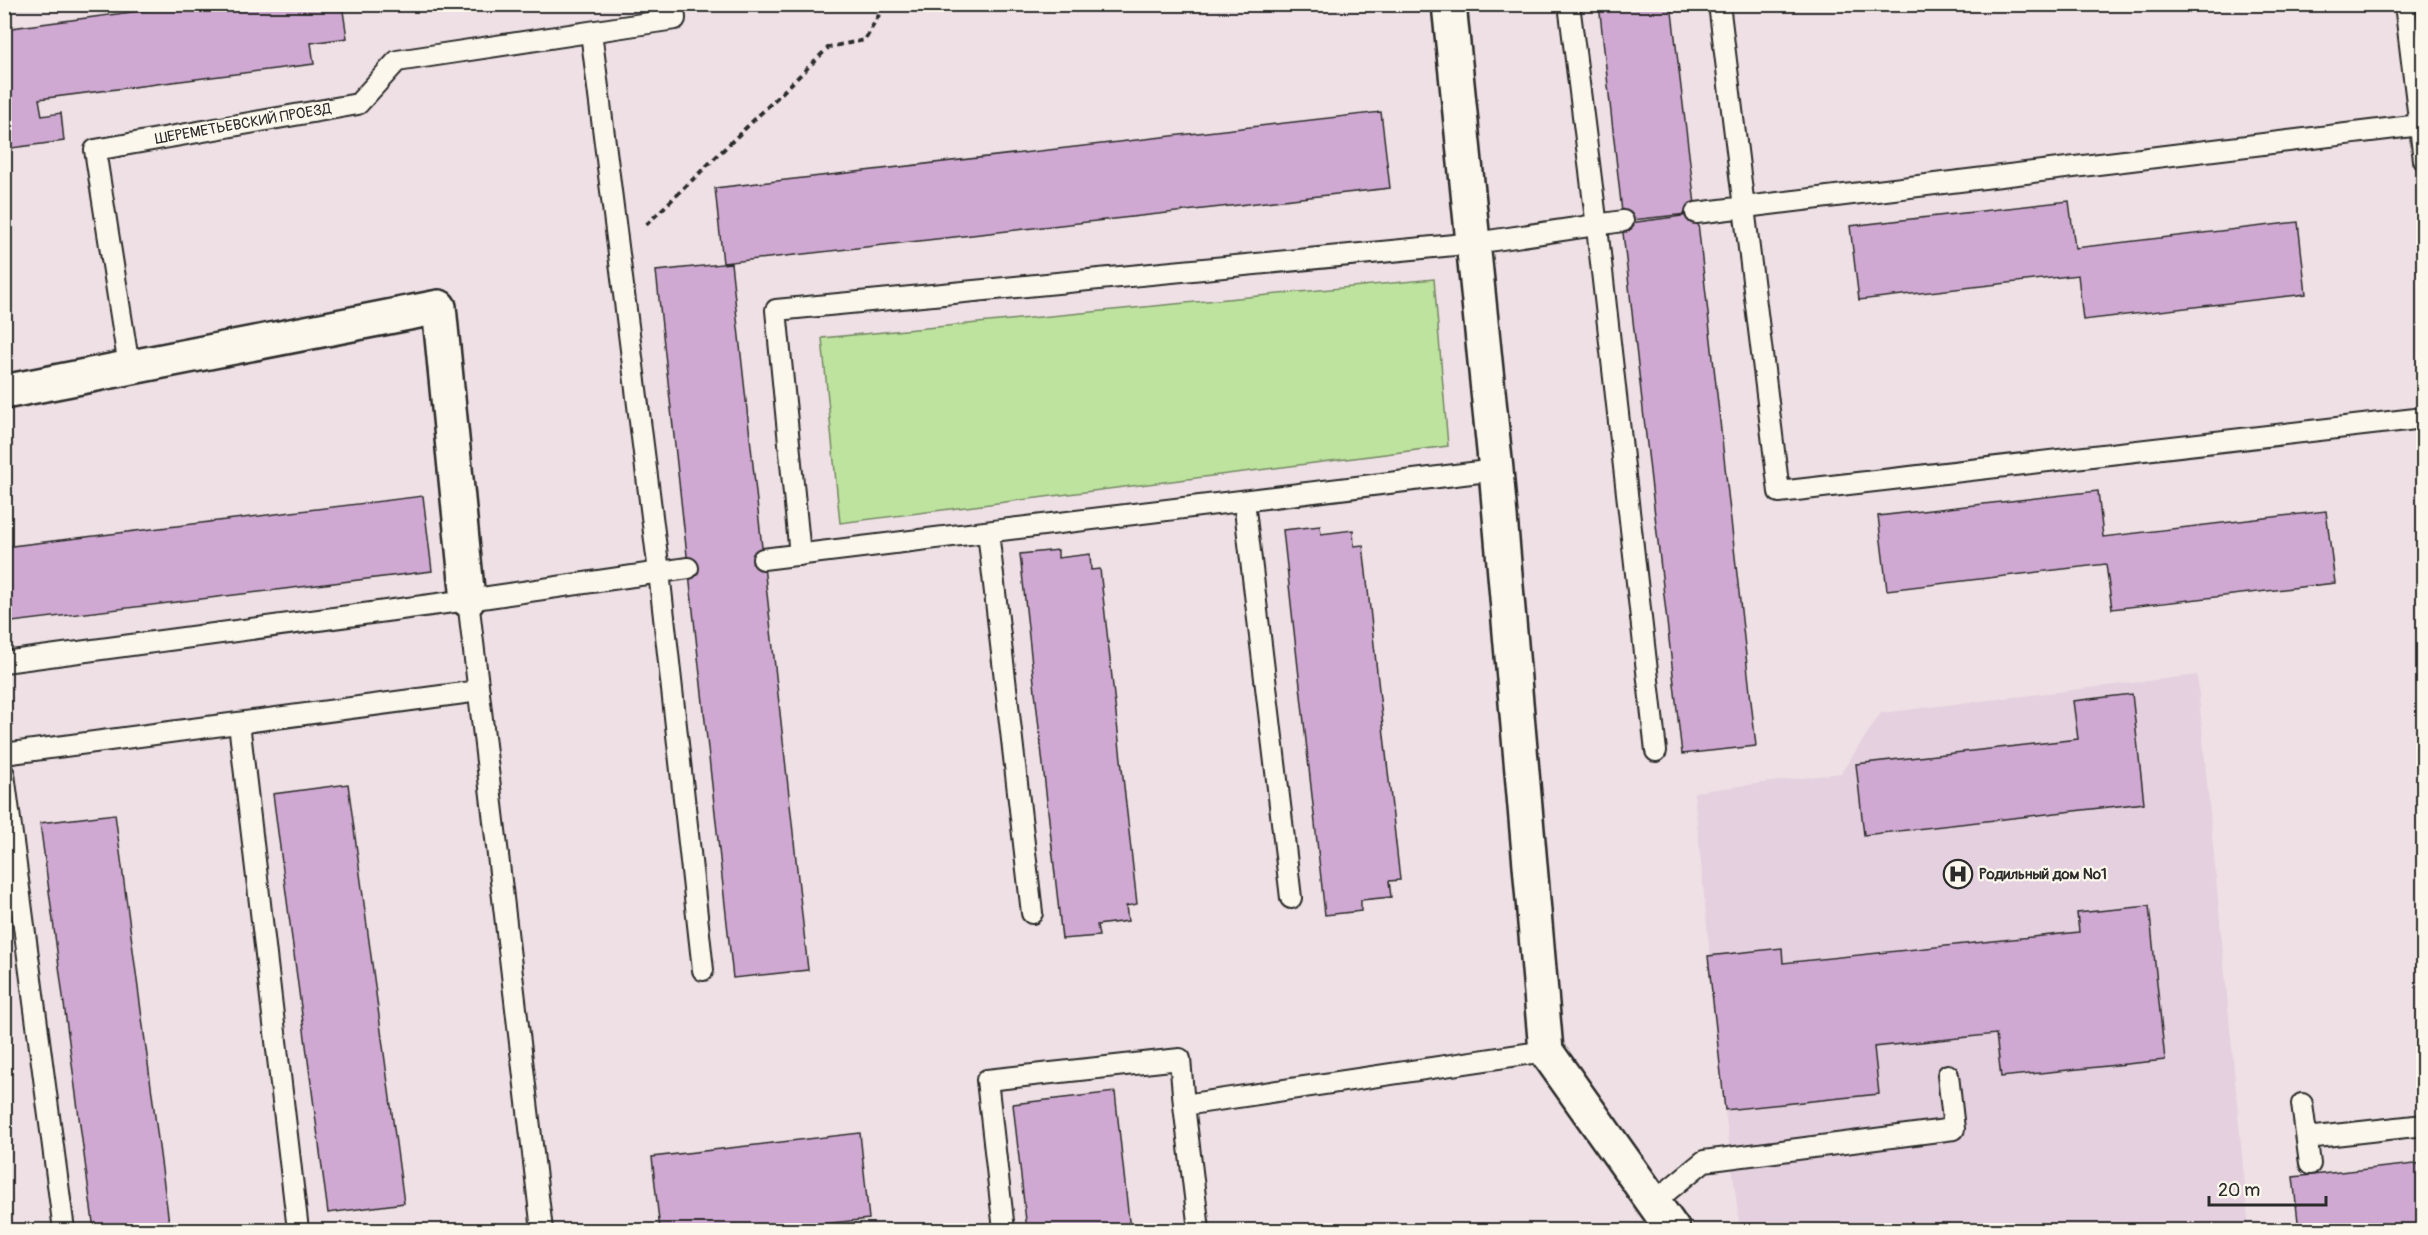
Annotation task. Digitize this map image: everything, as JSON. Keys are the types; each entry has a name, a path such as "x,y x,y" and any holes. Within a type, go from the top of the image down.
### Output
{"street":[{"path":"1449,4 1475,243 1546,1051 1674,1230"},
{"path":"4,392 439,307 468,600"}],"lane":[{"path":"674,4 675,19 591,32 659,572 703,970"},
{"path":"1569,4 1597,227 1656,751"},
{"path":"1719,4 1779,492 2424,418"},
{"path":"2405,4 2424,160"},
{"name":"ШЕРЕМЕТЬЕВСКИЙ ПРОЕЗД","path":"129,368 95,150 358,104 397,61 591,32"},
{"path":"1695,213 2420,125"},
{"path":"800,555 776,310 1475,243 1597,227 1623,221"},
{"path":"763,559 1496,470"},
{"path":"1244,501 1291,898"},
{"path":"988,532 1032,913"},
{"path":"4,662 688,568"},
{"path":"468,600 542,1230"},
{"path":"4,754 479,691"},
{"path":"239,723 298,1230"},
{"path":"4,774 64,1230"},
{"path":"1185,1105 1546,1051"},
{"path":"1004,1230 987,1080 1180,1059 1199,1230"},
{"path":"1654,1202 1704,1161 1954,1129 1948,1075"},
{"path":"2302,1104 2310,1164"},
{"path":"2307,1138 2424,1125"}],"path":[{"path":"619,252 830,47 865,40 885,4"}],"shaded area":[{"name":"Родильный дом №1","path":"2197,675 2249,1230 1740,1230 1725,1110 1694,792 1841,773 1881,713"}],"green space":[{"path":"1434,279 1448,446 840,523 822,338"}],"building":[{"path":"192,4 342,4 347,38 311,43 314,64 39,99 42,116 61,113 64,141 4,149 4,29"},
{"path":"1599,4 1671,4 1696,213 1623,221"},
{"path":"1381,112 1390,188 723,263 715,188"},
{"path":"2069,201 2075,248 2298,222 2306,294 2083,320 2078,275 1859,300 1850,226"},
{"path":"1697,214 1756,746 1682,754 1622,224"},
{"path":"731,263 808,970 733,978 656,271"},
{"path":"2098,491 2103,537 2326,511 2335,583 2112,609 2106,564 1887,590 1878,516"},
{"path":"423,496 432,571 4,623 4,547"},
{"path":"1320,526 1321,534 1353,530 1354,546 1363,545 1400,880 1389,881 1391,897 1361,900 1361,911 1325,915 1283,530"},
{"path":"1058,550 1058,558 1090,554 1091,570 1100,569 1137,904 1126,906 1128,921 1097,925 1099,936 1062,939 1020,554"},
{"path":"2132,694 2144,803 1864,835 1856,764 2078,739 2073,701"},
{"path":"348,784 404,1203 328,1213 273,794"},
{"path":"115,814 170,1230 94,1230 40,823"},
{"name":"Родильный дом №1","path":"2149,906 2165,1060 2001,1077 1996,1034 1874,1047 1879,1094 1725,1110 1708,956 1782,948 1783,963 2079,932 2077,913"},
{"path":"1115,1092 1130,1230 1027,1230 1013,1104"},
{"path":"860,1133 869,1219 764,1230 660,1230 652,1157"},
{"path":"2424,1163 2424,1230 2299,1230 2293,1177"}],"place":[{"name":"Родильный дом №1","path":"1958,874"}]}
